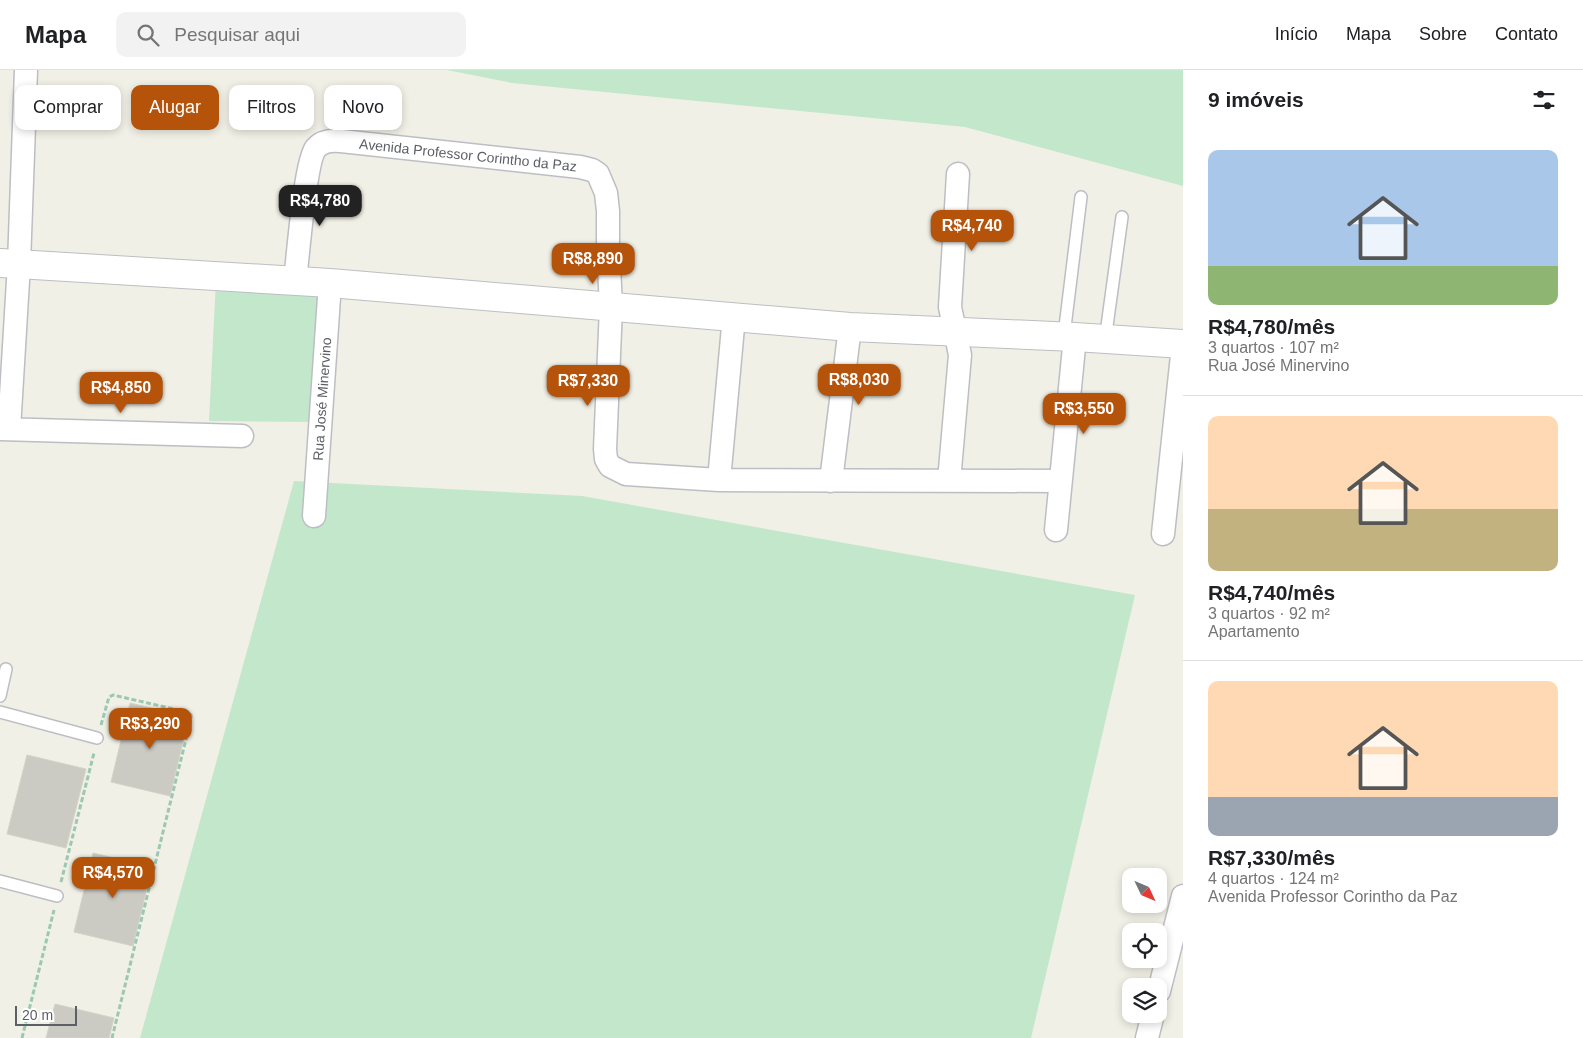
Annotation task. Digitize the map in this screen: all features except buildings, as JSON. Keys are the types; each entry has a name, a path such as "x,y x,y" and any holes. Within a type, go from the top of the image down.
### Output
{"street":[{"path":"26,70 9,263 5,429 242,436"},
{"name":"Avenida Professor Corintho da Paz","path":"295,280 308,169 316,149 325,142 332,140 580,167 592,170 598,174 606,193 611,308"},
{"path":"949,481 960,355 950,307 958,174"},
{"path":"9,263 295,280 850,327 955,333 1107,333 1183,345 1163,534"},
{"name":"Rua José Minervino","path":"314,516 330,283"},
{"path":"611,308 605,448 606,459 610,466 626,474 719,480 1060,481"},
{"path":"719,480 734,316"},
{"path":"831,481 850,327"},
{"path":"1056,530 1068,334"},
{"path":"1162,978 1183,896"},
{"path":"1147,1038 1151,1023"}],"lane":[{"path":"1068,334 1081,197"},
{"path":"1107,333 1122,217"},
{"path":"0,696 6,669"},
{"path":"0,712 98,738"},
{"path":"0,881 57,896"}],"path":[{"path":"22,1038 57,896 111,695 187,712 191,715 112,1038"}],"green space":[{"path":"447,70 1183,70 1183,186 965,127 512,83"},
{"path":"216,280 325,289 311,422 209,421"},
{"path":"294,481 582,496 1135,595 1031,1038 140,1038"}]}
